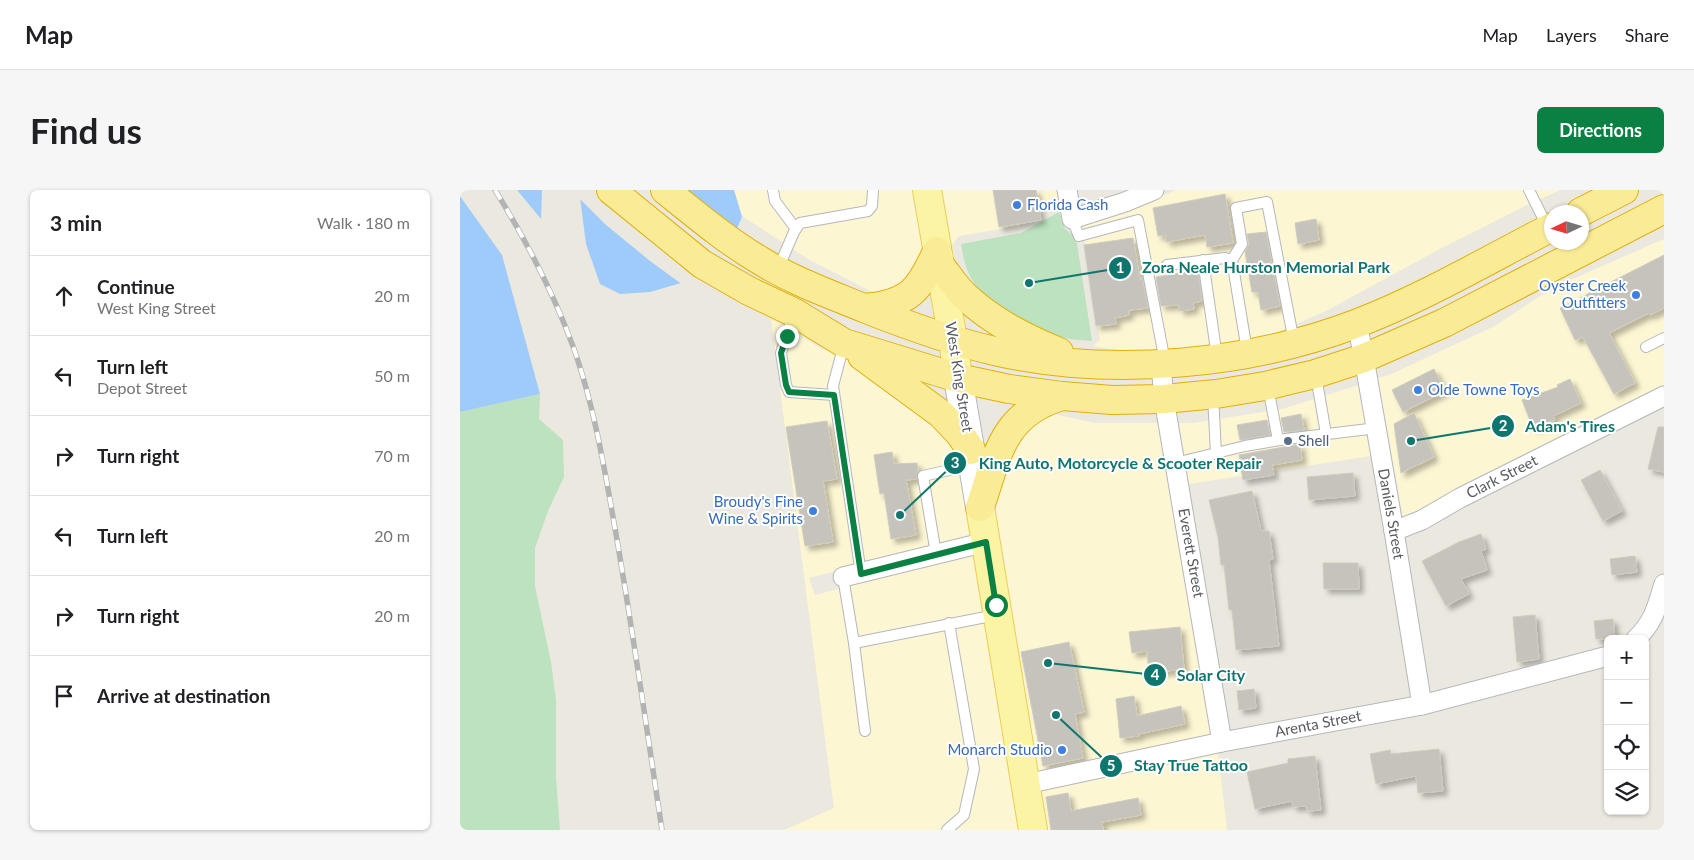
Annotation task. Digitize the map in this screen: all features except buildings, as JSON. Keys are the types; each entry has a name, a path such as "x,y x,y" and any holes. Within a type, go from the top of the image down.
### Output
{"highway":[{"path":"611,190 702,264 749,291 794,313 844,343 941,414 960,434 972,457"},
{"path":"665,190 729,240 778,270 804,284 903,324 953,340 1007,353 1040,359 1118,365 1163,364 1247,354 1294,343 1357,324 1400,306 1544,231"},
{"path":"1589,208 1624,190"},
{"path":"844,343 958,378 1062,396 1112,400 1164,398 1213,394 1268,386 1315,374 1364,358 1444,323 1664,209"},
{"path":"865,308 900,301 913,292 938,258 965,296 988,315 1037,343 1088,363"},
{"path":"980,507 1000,447 1014,424 1028,411 1044,401 1062,396"}],"main road":[{"name":"West King Street","path":"927,190 1033,830"}],"street":[{"path":"1067,190 1072,219 1125,202 1154,190"},
{"name":"Daniels Street","path":"1357,324 1377,428 1422,705"},
{"name":"Everett Street","path":"1163,364 1164,398 1222,742"},
{"name":"Clark Street","path":"1394,530 1422,520 1460,498 1664,396"},
{"path":"852,576 986,542"},
{"path":"1640,635 1654,618 1664,584"},
{"name":"Arenta Street","path":"1026,784 1222,742 1422,705 1604,658"}],"lane":[{"path":"773,190 775,201 796,229"},
{"path":"778,270 800,223 868,211 872,206 873,190"},
{"path":"1530,190 1544,217"},
{"path":"1247,354 1232,260 1242,244 1236,208 1267,202 1294,343"},
{"path":"1072,219 1079,236 1138,220 1163,364"},
{"path":"1167,265 1225,258 1232,260"},
{"path":"1203,260 1217,358"},
{"path":"794,313 781,353 786,385 789,392 834,395"},
{"path":"1646,347 1664,338"},
{"path":"844,343 833,386 852,576 854,643 865,731"},
{"path":"1315,374 1326,434"},
{"path":"1268,386 1278,440"},
{"path":"1213,394 1216,454"},
{"path":"1176,463 1278,440 1377,428"},
{"path":"936,554 923,476 972,457"},
{"path":"854,643 997,614"},
{"path":"947,830 964,815 974,769 949,623"}],"shaded area":[{"path":"734,190 917,190 926,250 917,272 882,297 808,259 742,216"},
{"path":"938,190 1057,190 1060,207 1054,206 1018,226 959,236 952,245 956,264 949,261"},
{"path":"1176,190 1561,190 1436,251 1324,312 1262,339 1150,355 1093,346 1100,340 1084,235 1077,228 1129,210"},
{"path":"1664,239 1664,385 1403,518 1378,378 1389,375 1495,326 1552,288"},
{"path":"771,319 822,349 847,357 934,420 960,453 975,535 809,578 815,595 977,553 1023,830 784,830 834,808"},
{"path":"1359,385 1371,456 1189,484 1179,423 1193,423 1282,409"},
{"path":"1044,412 1095,423 1158,423 1211,735 1034,773 991,508 1009,451"},
{"path":"1218,752 1227,830 1044,830 1037,791"}],"green space":[{"path":"1059,212 1065,229 1076,237 1092,341 1063,338 1041,332 1020,322 981,291 971,279 965,263 961,244 1021,233"},
{"path":"540,394 539,419 563,440 564,477 548,511 535,548 535,586 551,662 556,700 556,777 560,830 460,830 460,412"}],"water":[{"path":"517,190 542,190 541,219"},
{"path":"579,190 702,277 650,292 620,294 600,284 586,244"},
{"path":"681,190 734,190 742,217 735,233"},
{"path":"460,196 502,255 540,394 460,412"}],"pier":[{"path":"577,190 600,190 703,279 683,285 605,224 578,197"}],"railway":[{"path":"495,190 518,228 548,288 574,349 588,394 599,441 616,534 662,830"}],"place":[{"name":"Florida Cash","path":"1017,205"},
{"name":"Zora Neale Hurston Memorial Park","path":"1029,283"},
{"name":"Oyster Creek Outfitters","path":"1636,295"},
{"name":"Olde Towne Toys","path":"1418,390"},
{"name":"Shell","path":"1288,441"},
{"name":"Adam's Tires","path":"1411,441"},
{"name":"Broudy's Fine Wine & Spirits","path":"813,511"},
{"name":"King Auto, Motorcycle & Scooter Repair","path":"900,515"},
{"name":"Solar City","path":"1048,663"},
{"name":"Stay True Tattoo","path":"1056,715"},
{"name":"Monarch Studio","path":"1062,750"}],"route":[{"path":"787,336 781,353 786,385 789,392 834,395 861,574 986,542 996,605"}]}
